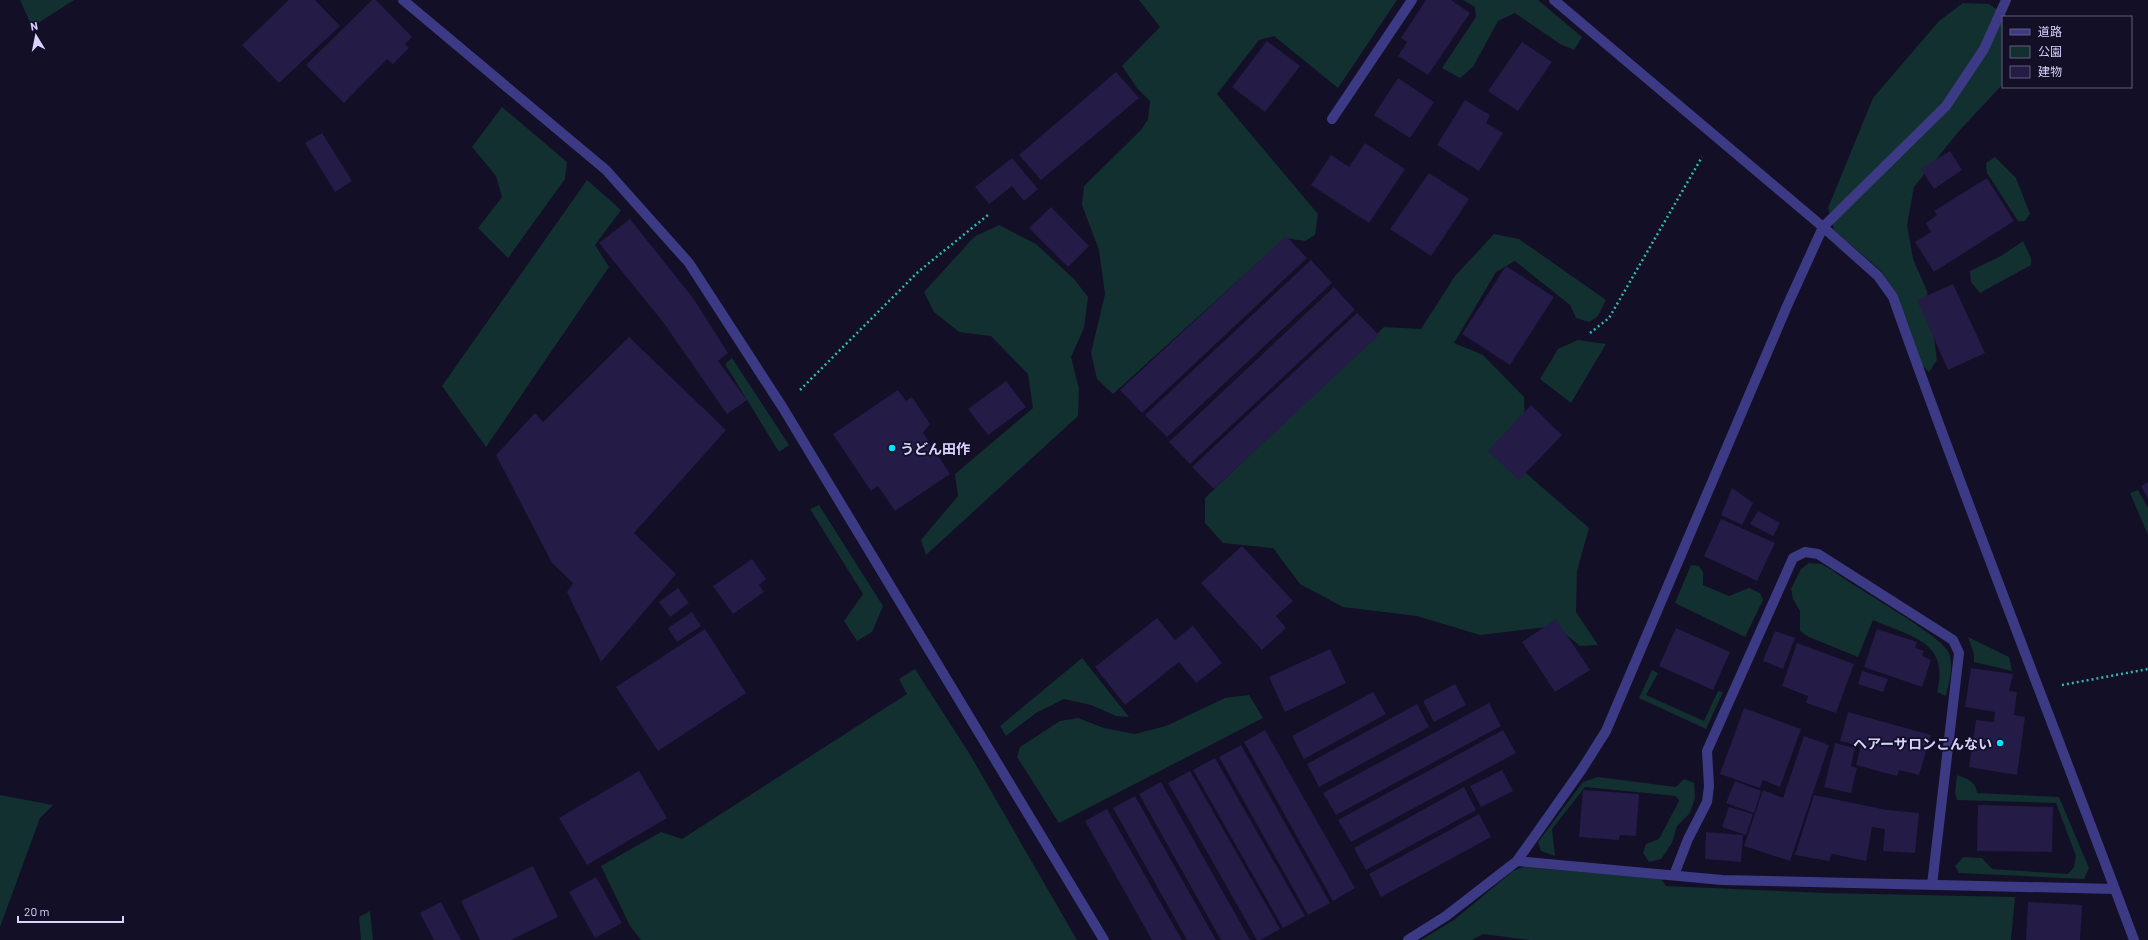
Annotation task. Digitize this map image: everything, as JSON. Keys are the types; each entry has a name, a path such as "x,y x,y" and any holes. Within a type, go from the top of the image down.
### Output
{"street":[{"path":"403,0 606,170 689,263 783,408 1104,940"},
{"path":"1332,119 1412,0"},
{"path":"1554,0 1823,227 1878,276 1893,297 1949,455 2134,940"},
{"path":"1408,940 1446,916 1517,861 1582,769 1606,731 1787,306 1823,227 1946,106 1984,49 2006,0"},
{"path":"1674,876 1688,839 1707,802 1709,786 1707,751 1793,558 1805,552 1818,554 1953,640 1959,652 1932,885"},
{"path":"1517,861 1722,880 2115,889"}],"path":[{"path":"1590,333 1609,318 1714,135"},
{"path":"783,408 918,272 988,215"},
{"path":"2039,688 2148,670"}],"green space":[{"path":"20,0 74,0 32,27"},
{"path":"1139,0 1397,0 1338,88 1274,36 1259,40 1217,94 1318,214 1315,235 1305,241 1285,238 1113,394 1097,379 1091,353 1105,294 1099,250 1082,205 1084,186 1141,130 1148,119 1150,101 1137,88 1122,66 1160,27"},
{"path":"1463,0 1538,0 1582,37 1574,50 1560,44 1515,13 1498,21 1473,67 1460,78 1442,68 1476,17 1475,7"},
{"path":"1963,3 1989,4 2007,16 2002,16 2002,85 1959,131 1914,187 1907,225 1913,259 1927,291 1937,360 1929,372 1921,364 1895,291 1881,271 1834,230 1828,208 1873,98 1939,21"},
{"path":"502,107 567,162 565,179 508,258 478,228 502,197 496,176 472,147"},
{"path":"1995,157 2016,178 2030,214 2025,221 2018,221 1987,173 1986,163"},
{"path":"587,180 621,210 595,245 609,267 486,447 442,386"},
{"path":"999,225 1036,244 1074,279 1088,297 1084,328 1071,357 1079,389 1078,416 926,555 921,540 958,496 955,474 1033,408 1028,374 991,336 959,332 934,312 924,292 974,237"},
{"path":"1494,234 1519,239 1606,300 1598,316 1589,322 1576,318 1570,305 1515,261 1496,272 1454,343 1483,355 1524,397 1525,426 1520,468 1589,528 1577,571 1576,612 1598,645 1580,646 1556,626 1480,635 1417,616 1343,607 1300,584 1273,548 1223,543 1205,523 1205,498 1384,327 1421,329 1455,276"},
{"path":"2023,241 2031,258 2031,265 1980,293 1971,282 1970,271 2001,256"},
{"path":"1578,340 1606,344 1571,403 1540,379 1558,349"},
{"path":"732,358 789,445 779,452 725,364"},
{"path":"2138,490 2148,508 2148,535 2130,493"},
{"path":"819,505 883,606 872,632 857,641 844,621 863,594 810,509"},
{"path":"1809,563 1821,564 1832,570 1914,623 1943,645 1949,653 1951,664 1946,696 1937,692 1940,675 1938,662 1932,651 1924,643 1901,631 1873,620 1858,657 1809,637 1800,631 1800,611 1793,599 1791,589 1801,569"},
{"path":"1691,565 1699,566 1703,572 1703,585 1729,596 1749,588 1760,593 1763,600 1745,637 1675,603"},
{"path":"1968,637 2009,657 2012,671 1974,662 1974,654"},
{"path":"1082,658 1129,717 1116,716 1091,705 1064,699 1036,713 1006,736 1000,726"},
{"path":"915,669 969,753 1077,940 641,940 630,926 601,866 661,832 682,839 907,694 899,679"},
{"path":"1652,670 1658,673 1646,695 1704,721 1718,691 1723,692 1706,729 1639,698"},
{"path":"1249,695 1263,718 1059,823 1017,757 1020,747 1060,721 1078,718 1104,728 1135,734 1166,726 1225,698"},
{"path":"1957,775 1973,783 1977,793 2059,797 2089,868 2084,879 1959,873 1955,866 1963,857 1982,858 1992,869 2068,874 2074,867 2076,856 2056,803 1957,800 1955,793"},
{"path":"1598,777 1676,787 1684,779 1694,783 1695,798 1690,813 1677,826 1672,843 1661,859 1649,862 1643,853 1646,844 1659,839 1679,801 1676,796 1585,787 1552,829 1555,856 1541,851 1538,842 1583,782"},
{"path":"0,795 53,805 40,818 0,927"},
{"path":"1523,867 1661,879 1666,886 1825,893 2015,897 2011,940 1530,940 1483,934 1472,940 1421,940 1454,920 1513,871"},
{"path":"370,911 373,940 361,940 359,917"}],"building":[{"path":"289,0 315,0 340,26 279,83 242,45"},
{"path":"372,0 376,0 412,37 405,44 409,48 393,64 387,59 344,103 306,65"},
{"path":"1426,0 1451,0 1470,13 1428,75 1398,56 1407,42 1401,38"},
{"path":"1267,41 1300,66 1265,112 1232,87"},
{"path":"1522,42 1552,62 1518,111 1488,91"},
{"path":"1116,72 1139,98 1041,180 1019,155"},
{"path":"1398,78 1434,102 1410,138 1374,115"},
{"path":"1465,100 1490,115 1486,123 1503,133 1479,171 1437,145"},
{"path":"322,133 352,181 335,192 305,143"},
{"path":"1365,143 1405,169 1369,223 1311,185 1331,155 1349,167"},
{"path":"1950,151 1962,170 1934,189 1921,169"},
{"path":"1012,158 1038,189 1024,201 1012,186 989,204 975,187"},
{"path":"1429,173 1469,199 1431,256 1390,229"},
{"path":"1987,178 2014,221 1934,272 1915,242 1931,232 1926,223 1937,215 1934,211"},
{"path":"1051,207 1089,246 1068,267 1029,228"},
{"path":"630,219 693,298 728,353 718,361 747,400 727,414 663,322 599,243"},
{"path":"1286,236 1307,258 1142,413 1120,390"},
{"path":"1311,260 1332,283 1167,437 1145,415"},
{"path":"1506,266 1554,297 1510,365 1462,334"},
{"path":"1953,284 1985,353 1948,370 1917,300"},
{"path":"1334,287 1355,310 1190,464 1169,442"},
{"path":"1357,313 1379,335 1214,489 1192,467"},
{"path":"629,337 726,430 634,533 676,574 601,662 567,592 573,583 552,563 496,455 535,413 543,422"},
{"path":"1006,381 1026,407 988,435 968,409"},
{"path":"898,390 906,401 912,397 930,424 923,433 950,474 895,511 878,486 871,491 833,434"},
{"path":"1531,405 1562,435 1519,480 1488,451"},
{"path":"2148,482 2148,499 2141,486"},
{"path":"1732,488 1753,503 1742,525 1721,515"},
{"path":"1758,511 1780,523 1773,536 1750,524"},
{"path":"1721,519 1775,543 1757,581 1704,556"},
{"path":"1242,546 1293,601 1276,616 1286,628 1262,650 1201,583"},
{"path":"752,559 766,579 759,585 764,592 733,614 713,586"},
{"path":"678,588 689,603 670,617 659,602"},
{"path":"692,612 701,626 677,642 668,628"},
{"path":"1157,618 1175,640 1193,626 1222,663 1196,683 1179,662 1125,705 1095,667"},
{"path":"1556,619 1590,670 1555,692 1522,642"},
{"path":"1676,628 1730,652 1713,690 1659,666"},
{"path":"705,629 746,693 658,751 616,687"},
{"path":"1877,629 1917,642 1915,648 1924,651 1922,656 1931,660 1922,687 1864,667"},
{"path":"1775,631 1795,638 1783,669 1763,661"},
{"path":"1797,643 1854,664 1836,713 1806,703 1808,696 1782,686"},
{"path":"1330,649 1346,683 1285,712 1269,677"},
{"path":"1971,668 2013,674 2009,691 2017,692 2014,715 2025,717 2017,775 1969,767 1976,720 1994,722 1995,712 1965,707"},
{"path":"1862,671 1888,679 1883,692 1858,684"},
{"path":"1455,684 1466,705 1434,722 1423,701"},
{"path":"1373,692 1386,714 1304,759 1292,736"},
{"path":"1489,703 1501,726 1336,815 1323,793"},
{"path":"1417,704 1429,727 1319,787 1307,764"},
{"path":"1744,708 1801,729 1780,787 1763,780 1760,788 1720,774"},
{"path":"1848,712 1931,735 1919,775 1899,770 1897,776 1856,765 1861,746 1840,741"},
{"path":"1265,730 1355,888 1333,901 1244,742"},
{"path":"1503,730 1516,753 1351,842 1338,820"},
{"path":"1804,736 1829,745 1790,861 1744,846 1763,790 1783,798"},
{"path":"1835,743 1855,748 1851,766 1857,768 1851,793 1824,787"},
{"path":"1241,745 1330,903 1308,915 1219,757"},
{"path":"1215,758 1305,916 1283,928 1193,770"},
{"path":"1502,770 1513,791 1481,807 1470,786"},
{"path":"639,771 667,818 587,865 559,818"},
{"path":"1190,771 1280,929 1260,940 1257,940 1168,783"},
{"path":"1735,781 1761,791 1754,813 1726,803"},
{"path":"1161,782 1250,940 1221,940 1139,794"},
{"path":"1464,787 1476,810 1366,870 1354,848"},
{"path":"1583,790 1639,794 1636,836 1620,835 1619,840 1579,837"},
{"path":"1814,795 1887,810 1919,813 1915,853 1883,851 1885,829 1872,827 1866,861 1832,854 1829,861 1795,855"},
{"path":"1135,796 1216,940 1187,940 1113,808"},
{"path":"1978,805 2053,807 2052,852 1977,851"},
{"path":"1729,807 1753,814 1746,835 1722,827"},
{"path":"1107,809 1182,940 1152,940 1085,821"},
{"path":"1479,814 1491,837 1381,897 1369,874"},
{"path":"1706,832 1743,835 1741,862 1705,859"},
{"path":"533,866 558,917 511,940 480,940 461,901"},
{"path":"596,877 622,923 595,938 569,892"},
{"path":"441,902 461,940 434,940 420,913"},
{"path":"2028,902 2082,905 2080,940 2026,940"}],"place":[{"name":"うどん田作","path":"892,448"},
{"name":"ヘアーサロンこんない","path":"2000,743"}]}
